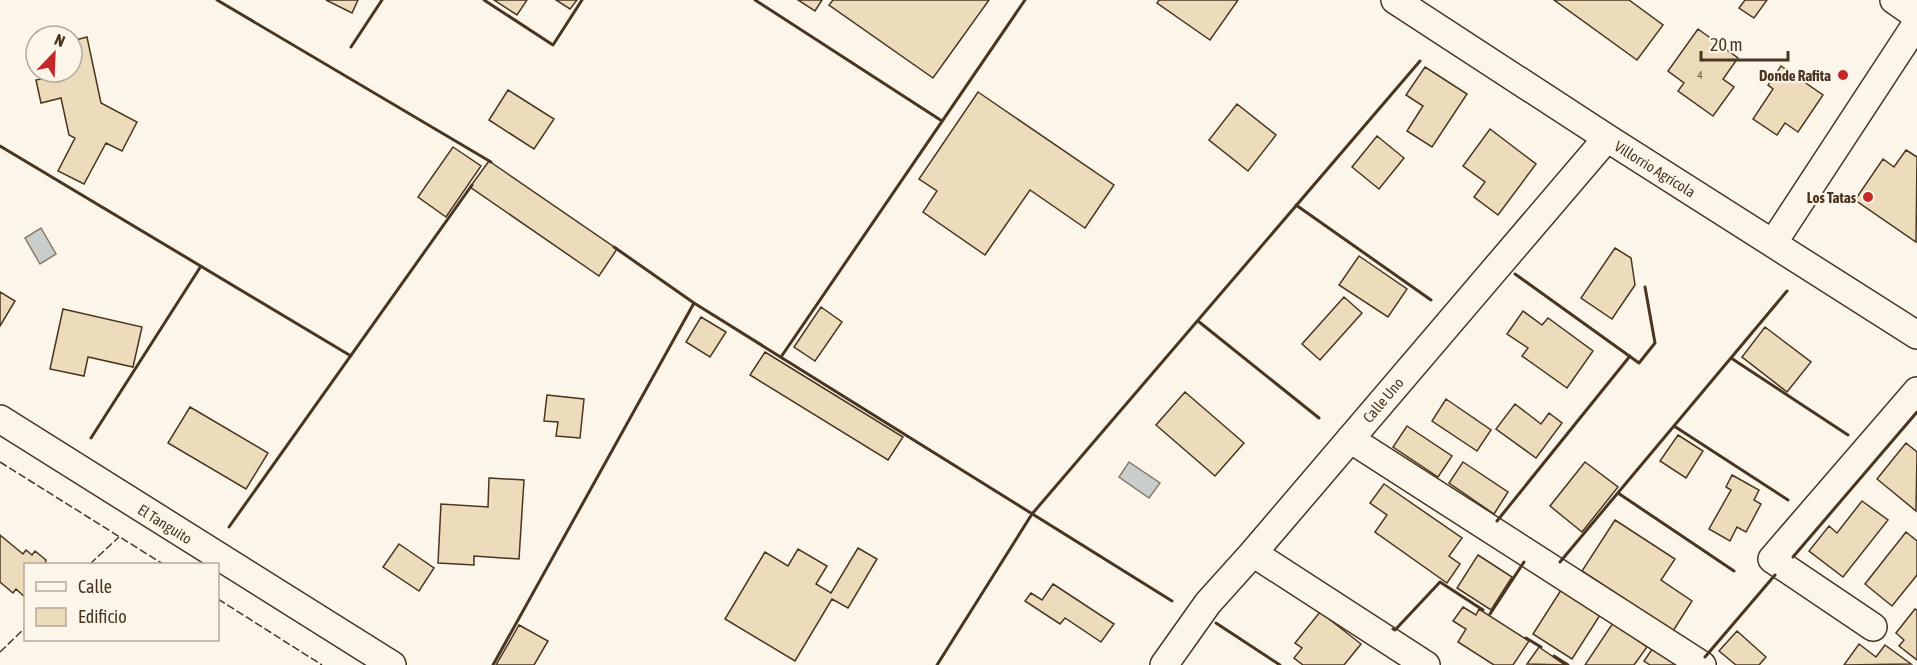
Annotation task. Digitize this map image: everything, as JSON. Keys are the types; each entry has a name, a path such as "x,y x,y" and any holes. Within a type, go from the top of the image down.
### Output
{"street":[{"name":"Villorrio Agrícola","path":"1395,0 1917,335"},
{"path":"1894,0 1917,16"},
{"path":"1773,243 1917,22"},
{"name":"Calle Uno","path":"1164,665 1208,603 1607,138"},
{"path":"1873,627 1772,559 1917,391"},
{"name":"El Tanguito","path":"0,419 392,665"},
{"path":"1350,439 1702,665"},
{"path":"1253,553 1426,665"}],"shaded area":[{"path":"41,228 56,254 40,264 25,238"},
{"path":"1129,462 1160,483 1149,498 1119,477"}],"building":[{"path":"326,0 358,0 352,13"},
{"path":"494,0 527,0 517,15"},
{"path":"556,0 577,0 570,9"},
{"path":"798,0 822,0 815,11"},
{"path":"833,0 989,0 933,78 829,5"},
{"path":"1159,0 1238,0 1210,40 1157,3"},
{"path":"1554,0 1629,0 1663,25 1637,60"},
{"path":"1745,0 1767,0 1754,18 1739,8"},
{"path":"1698,29 1738,58 1723,79 1734,87 1713,116 1678,91 1684,83 1668,71"},
{"path":"87,37 101,103 137,122 122,151 106,143 84,184 58,171 75,138 69,135 61,98 41,103 37,84 84,84 84,38"},
{"path":"1781,66 1823,95 1798,132 1785,123 1777,135 1753,119 1773,89 1768,85"},
{"path":"1425,67 1467,94 1432,147 1407,131 1423,106 1406,95"},
{"path":"508,90 554,119 534,149 489,120"},
{"path":"978,92 1114,185 1085,228 1030,190 985,255 923,212 937,191 919,179"},
{"path":"1237,104 1276,135 1248,171 1209,140"},
{"path":"1490,129 1536,164 1498,215 1474,197 1485,182 1463,166"},
{"path":"1377,136 1404,158 1379,189 1352,167"},
{"path":"453,147 481,166 446,217 418,197"},
{"path":"1906,150 1917,157 1916,242 1855,200 1883,159 1894,167"},
{"path":"489,161 617,249 599,276 470,187"},
{"path":"1615,248 1631,258 1635,285 1612,319 1581,298"},
{"path":"1359,256 1407,289 1388,317 1339,285"},
{"path":"0,292 15,301 0,326"},
{"path":"1344,297 1362,313 1320,360 1302,344"},
{"path":"821,307 842,322 815,361 794,347"},
{"path":"63,309 142,327 133,367 88,357 84,376 50,369"},
{"path":"1523,311 1542,325 1548,318 1593,351 1567,388 1522,356 1528,348 1507,334"},
{"path":"701,317 726,332 710,357 686,342"},
{"path":"1765,327 1811,362 1787,392 1742,357"},
{"path":"765,352 903,437 888,460 750,375"},
{"path":"1185,392 1244,443 1215,476 1156,425"},
{"path":"547,395 584,399 580,438 556,436 558,422 544,421"},
{"path":"1446,399 1491,430 1477,451 1432,421"},
{"path":"1515,404 1541,424 1549,413 1562,423 1536,458 1496,429"},
{"path":"190,407 268,453 246,489 168,443"},
{"path":"1407,426 1452,456 1438,477 1393,447"},
{"path":"1678,435 1703,451 1686,478 1660,461"},
{"path":"1906,443 1917,452 1916,511 1877,479"},
{"path":"1463,462 1508,492 1494,514 1449,483"},
{"path":"1585,462 1618,487 1582,532 1550,506"},
{"path":"1732,475 1759,490 1754,500 1761,504 1746,532 1737,527 1730,541 1709,529 1731,490 1726,487"},
{"path":"489,478 524,480 519,559 474,556 474,565 438,563 441,504 488,507"},
{"path":"1384,484 1462,538 1449,556 1460,564 1447,583 1375,532 1387,515 1370,503"},
{"path":"1862,501 1888,520 1843,577 1809,551 1829,526 1837,533"},
{"path":"1615,520 1675,559 1661,580 1692,601 1673,631 1582,571"},
{"path":"1906,532 1917,541 1917,575 1892,606 1865,584"},
{"path":"0,535 23,554 26,550 32,555 35,551 46,560 45,563 24,563 24,596 16,589 13,593 0,582"},
{"path":"399,544 434,568 419,591 383,567"},
{"path":"858,548 877,559 848,608 832,599 795,661 725,619 765,552 788,566 798,549 827,566 816,584 831,593"},
{"path":"1478,555 1512,577 1491,610 1457,588"},
{"path":"1053,584 1114,624 1101,642 1065,618 1060,624 1025,601 1031,593 1042,600"},
{"path":"1563,587 1602,612 1572,659 1533,634"},
{"path":"1463,607 1476,615 1479,609 1529,641 1513,665 1494,665 1458,642 1466,629 1453,621"},
{"path":"1915,609 1917,610 1917,660 1899,646 1904,640 1896,633"},
{"path":"1320,612 1361,644 1344,665 1303,665 1294,658 1302,648 1295,643"},
{"path":"1613,623 1647,647 1634,665 1585,665"},
{"path":"519,625 548,641 534,665 496,665"},
{"path":"1737,631 1766,657 1759,665 1736,665 1719,651"},
{"path":"1859,644 1876,657 1885,645 1911,664 1844,665"},
{"path":"1655,645 1680,665 1650,665 1644,661"},
{"path":"1539,647 1565,665 1527,664"}],"fence":[{"path":"0,462 161,563"},
{"path":"91,563 119,537"},
{"path":"219,600 322,665"},
{"path":"0,652 24,629"}],"wall":[{"path":"217,0 491,162"},
{"path":"351,47 382,0"},
{"path":"484,0 553,45 582,0"},
{"path":"755,0 942,121"},
{"path":"781,357 1025,0"},
{"path":"937,665 1032,514 1420,61"},
{"path":"0,146 351,356"},
{"path":"229,527 472,185"},
{"path":"1296,205 1431,300"},
{"path":"614,247 694,303 1172,601"},
{"path":"91,438 201,266"},
{"path":"1515,274 1639,363 1655,343 1645,287"},
{"path":"1560,562 1787,291"},
{"path":"493,665 694,303"},
{"path":"1198,321 1319,418"},
{"path":"1497,521 1630,356"},
{"path":"1731,358 1848,435"},
{"path":"1793,557 1917,412"},
{"path":"1674,426 1788,500"},
{"path":"1618,493 1734,571"},
{"path":"1490,614 1524,562"},
{"path":"1705,657 1775,575"},
{"path":"1393,629 1395,630 1440,582 1483,610"},
{"path":"1216,623 1280,665"},
{"path":"1526,638 1541,647"},
{"path":"1554,656 1568,665"}],"place":[{"name":"Donde Rafita","path":"1843,75"},
{"name":"Los Tatas","path":"1868,197"}]}
